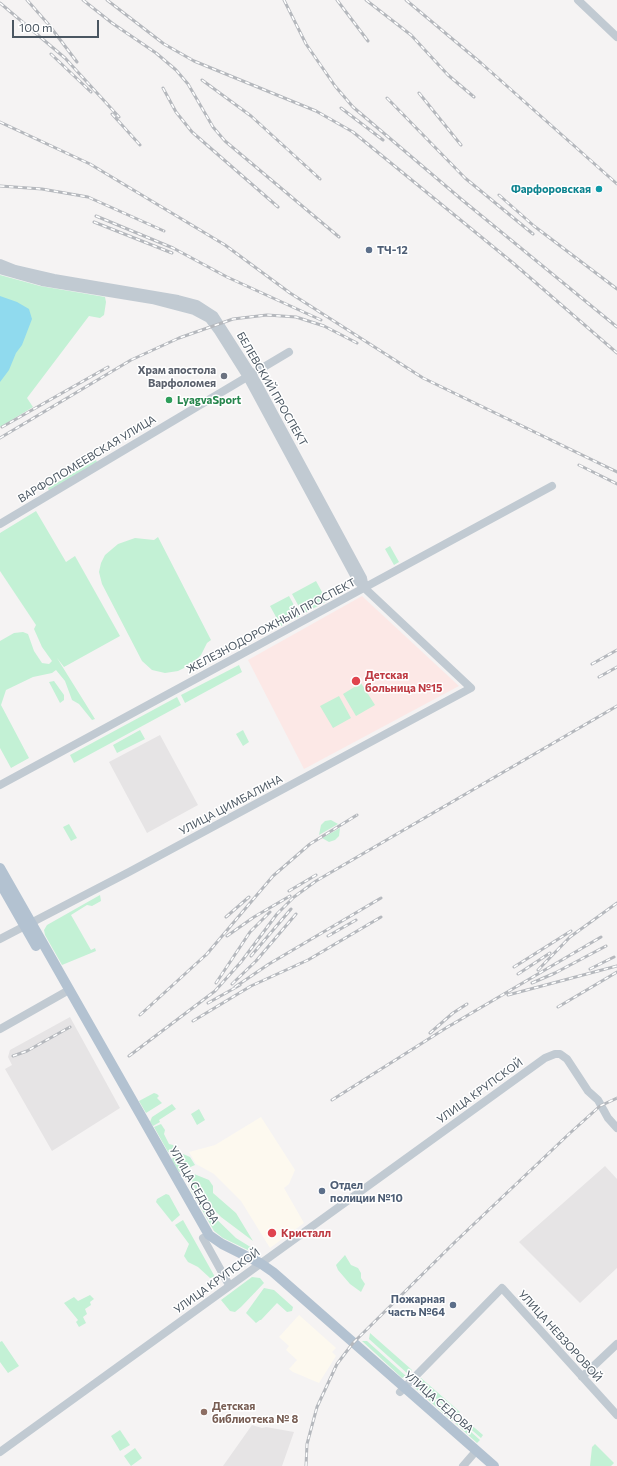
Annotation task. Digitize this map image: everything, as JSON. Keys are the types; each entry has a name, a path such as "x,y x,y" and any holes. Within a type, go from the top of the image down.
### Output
{"main road":[{"name":"УЛИЦА СЕДОВА","path":"0,868 28,924 203,1238 257,1265"},
{"name":"УЛИЦА СЕДОВА","path":"0,883 28,924"},
{"name":"УЛИЦА СЕДОВА","path":"66,992 206,1230 222,1244 257,1265 268,1277 402,1389 474,1453 494,1466"},
{"name":"УЛИЦА СЕДОВА","path":"474,1453 484,1466"}],"street":[{"path":"578,0 617,36"},
{"name":"БЕЛЕВСКИЙ ПРОСПЕКТ","path":"0,263 15,269 54,278 159,295 197,304 210,311 218,319 250,375 363,578 365,588 471,688"},
{"name":"БЕЛЕВСКИЙ ПРОСПЕКТ","path":"0,270 42,282 152,300 194,311 214,325 250,375"},
{"name":"ВАРФОЛОМЕЕВСКАЯ УЛИЦА","path":"0,524 289,352"},
{"name":"ЖЕЛЕЗНОДОРОЖНЫЙ ПРОСПЕКТ","path":"0,785 552,486"},
{"name":"УЛИЦА ЦИМБАЛИНА","path":"0,939 325,768 471,688"},
{"path":"0,1029 66,992"},
{"name":"УЛИЦА КРУПСКОЙ","path":"0,1452 545,1058 555,1054 560,1054 567,1059 588,1091 598,1100 608,1118 617,1128"},
{"name":"УЛИЦА СЕДОВА","path":"203,1238 229,1285"},
{"name":"УЛИЦА НЕВЗОРОВОЙ","path":"402,1389 502,1288 617,1416"},
{"path":"582,1377 617,1344"},
{"path":"463,1466 474,1453"}],"shaded area":[{"name":"Детская больница №15","path":"362,596 459,686 304,769 248,660"},
{"path":"160,735 198,805 147,833 109,762"},
{"path":"70,1017 120,1108 52,1151 5,1069 12,1065 8,1057 10,1050"},
{"path":"261,1117 295,1170 289,1184 284,1188 304,1223 270,1248 241,1201 214,1174 196,1164 189,1152 215,1145"},
{"path":"605,1166 617,1179 617,1268 580,1303 519,1242"},
{"path":"299,1315 336,1348 332,1352 336,1356 319,1383 289,1369 297,1360 286,1350 289,1346 279,1337"},
{"path":"252,1425 262,1428 266,1427 294,1432 282,1466 223,1466"}],"green space":[{"path":"0,275 40,286 105,297 106,302 104,315 100,318 89,316 27,398 33,407 0,427"},
{"path":"96,460 97,462 49,491 48,488"},
{"path":"36,511 66,562 75,556 120,636 64,667 57,658 95,719 92,720 79,704 72,700 65,681 56,670 52,673 33,677 6,690 1,705 29,758 11,768 0,748 0,641 14,633 23,632 28,634 34,651 42,663 49,664 52,661 42,647 34,629 36,625 0,571 0,533"},
{"path":"158,537 211,640 207,643 201,655 192,664 178,671 165,673 152,670 142,661 102,584 99,572 105,555 118,544 135,538 154,540"},
{"path":"390,546 399,562 394,565 385,549"},
{"path":"316,581 327,601 303,614 292,594"},
{"path":"289,596 300,616 281,626 270,606"},
{"path":"239,665 242,672 185,703 181,695"},
{"path":"54,681 64,695 64,700 60,703 49,682"},
{"path":"361,683 375,705 356,716 343,694"},
{"path":"339,696 351,718 333,728 320,706"},
{"path":"177,697 181,705 74,763 70,755"},
{"path":"140,730 145,739 117,753 113,745"},
{"path":"243,730 249,742 243,746 236,734"},
{"path":"331,820 338,824 319,835 321,825 325,821"},
{"path":"69,824 77,838 71,841 63,827"},
{"path":"340,828 339,836 335,840 329,842 322,838"},
{"path":"100,895 101,901 92,906 87,905 71,915 91,950 95,948 96,951 62,965 45,935 44,930 47,925"},
{"path":"154,1093 159,1096 157,1098 162,1103 146,1113 139,1101"},
{"path":"172,1104 176,1109 159,1120 160,1122 153,1126 150,1122 152,1117"},
{"path":"199,1109 205,1120 197,1125 191,1114"},
{"path":"161,1124 165,1130 164,1134 169,1144 173,1145 176,1150 171,1153 168,1152 154,1127"},
{"path":"183,1154 190,1157 195,1165 179,1172 171,1159"},
{"path":"194,1174 209,1180 213,1186 213,1193 236,1213 253,1241 221,1217 197,1192 190,1178"},
{"path":"188,1185 206,1209 236,1238 252,1248 252,1252 223,1238 214,1231"},
{"path":"166,1194 169,1195 180,1215 172,1222 156,1202 157,1199"},
{"path":"183,1220 215,1277 210,1278 198,1267 188,1262 184,1256 189,1244 175,1225"},
{"path":"345,1255 351,1265 358,1268 361,1273 361,1278 365,1284 361,1292 350,1284 338,1270 336,1265"},
{"path":"252,1277 260,1278 264,1283 235,1312 230,1311 221,1300"},
{"path":"264,1288 274,1290 293,1307 292,1311 287,1312 277,1303 261,1320 256,1323 246,1313"},
{"path":"90,1295 94,1299 90,1302 91,1305 85,1309 87,1314 83,1317 86,1323 79,1327 76,1322 78,1320 64,1303 74,1297 78,1301"},
{"path":"370,1333 412,1370 408,1374 369,1339"},
{"path":"2,1341 19,1366 8,1373 0,1362 0,1342"},
{"path":"362,1341 367,1341 406,1376 402,1378"},
{"path":"421,1378 460,1412 456,1416 417,1382"},
{"path":"416,1383 455,1418 452,1421 414,1387"},
{"path":"461,1416 483,1435 481,1438 459,1419"},
{"path":"458,1420 480,1440 477,1443 455,1423"},
{"path":"120,1430 130,1445 120,1451 111,1436"},
{"path":"595,1444 614,1463 611,1466 590,1466 592,1447"},
{"path":"135,1448 142,1458 131,1466 124,1456"}],"water":[{"path":"0,296 17,302 29,309 32,319 22,345 16,353 9,370 0,382"}],"railway":[{"path":"27,0 49,25 77,62"},
{"path":"83,0 112,23 156,53 176,70 188,84 213,127 225,141 339,237"},
{"path":"107,0 164,44 194,61 316,111 353,132 513,263 617,353"},
{"path":"284,0 306,44 335,86 353,107 461,199 617,327"},
{"path":"337,0 368,41"},
{"path":"366,0 411,35 448,75 474,97"},
{"path":"406,0 481,63 617,184"},
{"path":"0,3 65,58 119,117"},
{"path":"51,54 91,92"},
{"path":"202,80 251,116 320,179"},
{"path":"163,88 176,112 192,132 278,207"},
{"path":"419,93 461,145"},
{"path":"387,98 465,178 533,234"},
{"path":"341,108 383,140"},
{"path":"112,114 140,145"},
{"path":"0,122 90,164 225,245 290,293 423,378 617,472"},
{"path":"0,186 42,189 88,197 164,231"},
{"path":"499,195 534,226 617,289"},
{"path":"96,216 173,248 227,277 321,320"},
{"path":"94,222 172,253"},
{"path":"0,438 131,360 179,338 233,319 267,315 296,317 324,326 357,343"},
{"path":"2,427 108,367"},
{"path":"579,465 617,484"},
{"path":"592,664 617,650"},
{"path":"599,677 617,667"},
{"path":"129,1056 215,991 241,962 277,914 294,897 316,881 617,706"},
{"path":"206,955 273,876 310,844 357,815"},
{"path":"289,891 316,875"},
{"path":"227,936 254,917 290,896"},
{"path":"226,917 249,897"},
{"path":"235,987 269,964 381,898"},
{"path":"538,970 570,937 617,903"},
{"path":"251,956 291,909"},
{"path":"216,983 250,932 270,912"},
{"path":"232,984 256,961 296,914"},
{"path":"193,1021 251,986 308,960 381,917"},
{"path":"328,936 356,920"},
{"path":"514,967 571,931"},
{"path":"332,1100 446,1028 601,937"},
{"path":"532,983 555,973 606,946"},
{"path":"140,1015 209,952"},
{"path":"518,974 550,953"},
{"path":"590,969 614,957"},
{"path":"508,995 617,966"},
{"path":"558,1007 617,972"},
{"path":"208,1003 240,985"},
{"path":"430,1033 453,1013 467,1004"},
{"path":"13,1056 27,1051 70,1027"},
{"path":"306,1466 307,1444 317,1407 337,1364 353,1343 456,1241 570,1133 600,1106 617,1098"}],"place":[{"name":"Фарфоровская","path":"599,189"},
{"name":"ТЧ-12","path":"369,250"},
{"name":"Храм апостола Варфоломея","path":"224,376"},
{"name":"LyagvaSport","path":"169,400"},
{"name":"Детская больница №15","path":"356,681"},
{"name":"Отдел полиции №10","path":"322,1191"},
{"name":"Кристалл","path":"272,1233"},
{"name":"Пожарная часть №64","path":"453,1305"},
{"name":"Детская библиотека № 8","path":"204,1412"}]}
